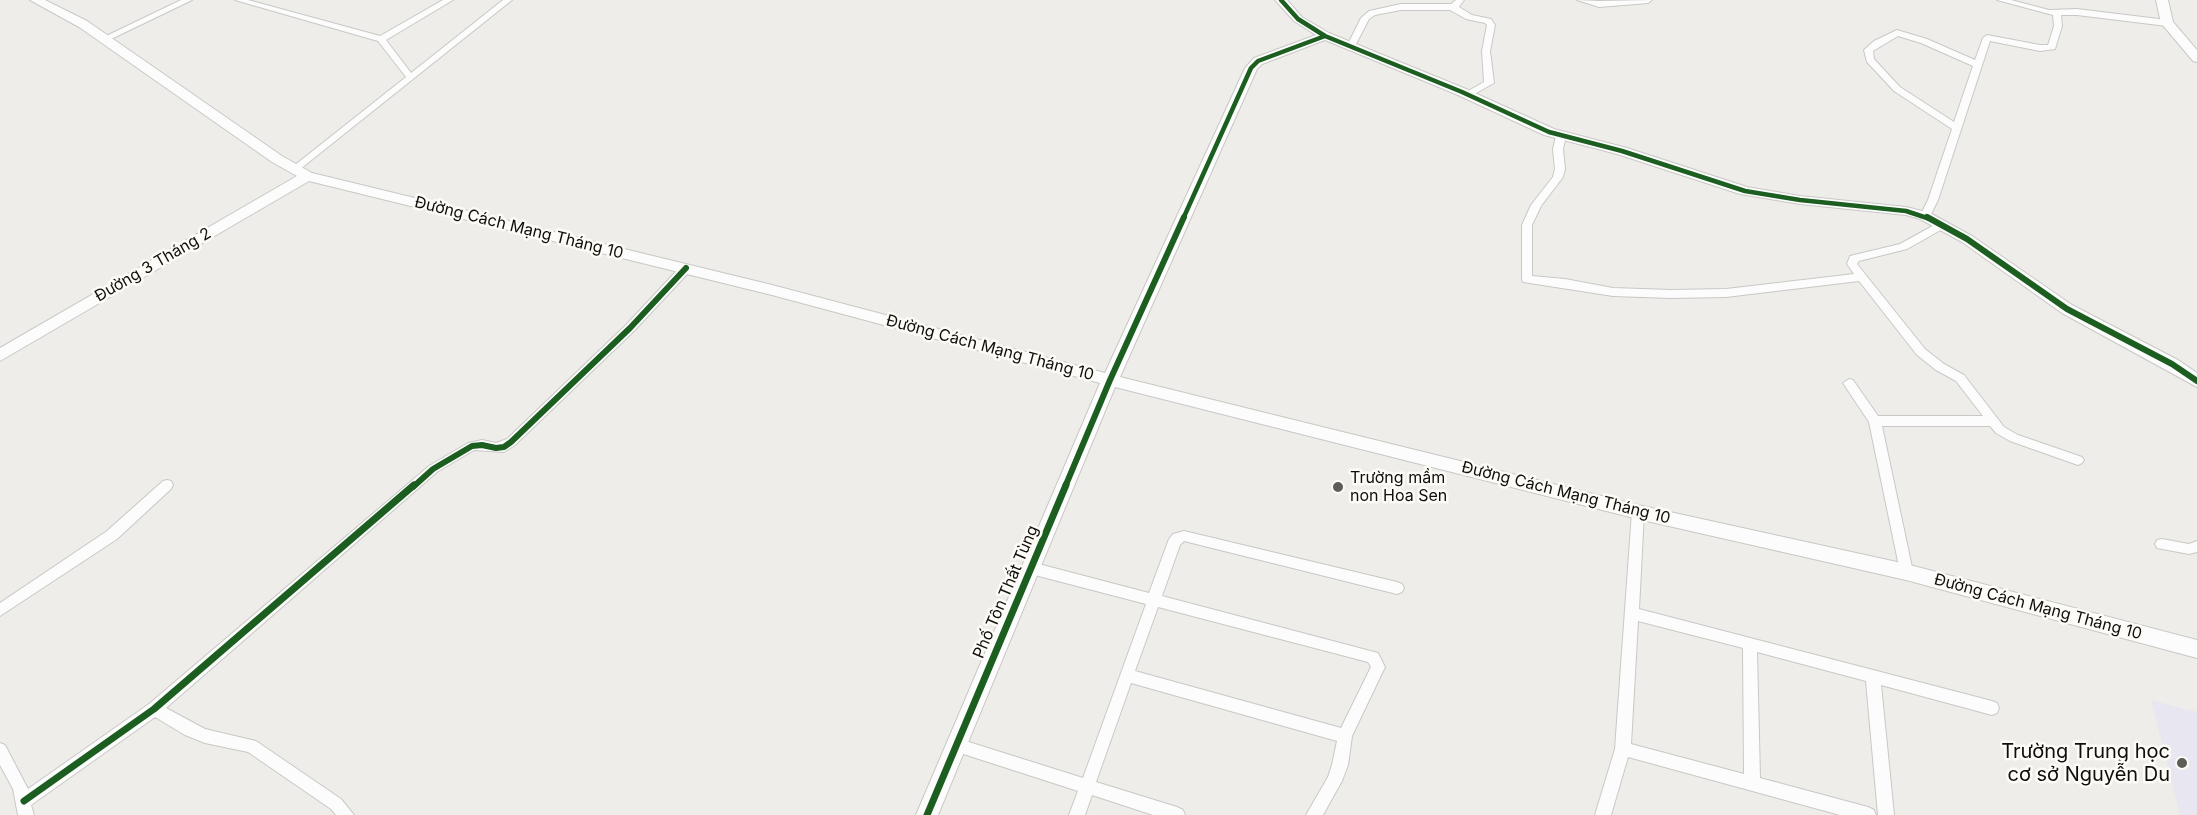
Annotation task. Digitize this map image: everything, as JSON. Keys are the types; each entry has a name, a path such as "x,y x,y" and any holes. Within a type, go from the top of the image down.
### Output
{"street":[{"name":"Đường Cách Mạng Tháng 10","path":"36,0 83,24 301,174 686,268 1110,380 1638,512 1906,572 2197,649"},
{"path":"104,39 188,0"},
{"path":"239,0 381,39 410,77"},
{"path":"432,0 445,2"},
{"path":"301,174 410,77 508,0"},
{"path":"1281,0 1298,19 1325,36 1468,94 1507,114 1561,136 1622,151 1745,191 1800,200 1906,211 1925,216 2014,269 2067,309 2104,331 2172,364 2197,381"},
{"path":"1452,8 1458,5 1460,0"},
{"path":"1581,0 1599,4 1648,0"},
{"path":"2001,0 2057,14 2088,13 2167,22"},
{"path":"2042,12 2043,0"},
{"path":"2162,0 2167,22 2197,58"},
{"path":"381,39 445,2"},
{"path":"1351,46 1365,18 1372,13 1394,7 1452,8 1469,17 1488,21 1491,25 1486,51 1489,83 1468,94"},
{"path":"1925,216 1977,64 1989,38 2040,48 2052,47 2058,26 2057,14"},
{"path":"1957,128 1897,89 1870,60 1869,50 1877,43 1897,33 1923,41 1977,64"},
{"name":"Phố Tôn Thất Tùng","path":"927,815 1110,380 1251,68 1258,61 1325,36"},
{"path":"1561,136 1558,149 1560,169 1558,177 1536,206 1527,225 1527,279 1613,292 1671,294 1726,293 1862,277"},
{"name":"Đường 3 Tháng 2","path":"0,355 301,174"},
{"path":"1942,225 1903,247 1854,258 1852,264 1878,294 1921,352 1960,378 1992,421 2006,434 2078,460"},
{"path":"0,750 20,788 25,808 154,709 420,479 472,446 482,445 496,448 504,447 511,442 636,321 686,268"},
{"path":"1849,383 1875,421 1906,572"},
{"path":"1875,421 1992,421"},
{"path":"0,610 112,535 167,485"},
{"path":"1603,815 1623,749 1638,512"},
{"path":"1077,815 1174,543 1184,536 1397,588"},
{"path":"2162,544 2189,549 2197,546"},
{"path":"1031,568 1373,657 1378,667 1345,736 1340,765 1334,781 1314,815"},
{"path":"1632,613 1992,708"},
{"path":"1750,644 1752,784"},
{"path":"1126,675 1345,736"},
{"path":"1873,676 1886,815"},
{"path":"154,709 190,730 251,746 264,753 336,804 346,815"},
{"path":"956,745 1177,815"},
{"path":"1623,749 1868,815"}],"shaded area":[{"name":"Trường Trung học cơ sở Nguyễn Du","path":"2151,700 2197,712 2197,815 2180,815"}],"cycle path":[{"path":"1281,0 1298,19 1325,36 1462,92 1549,132 1622,151 1745,191 1800,200 1906,211 1925,216 1967,239 2067,309 2172,364 2197,381"},
{"path":"927,815 1110,380 1251,68 1258,61 1325,36"},
{"path":"24,801 154,709 433,469 472,446 482,445 496,448 504,447 511,442 630,328 686,268"}],"place":[{"name":"Trường mầm non Hoa Sen","path":"1338,487"},
{"name":"Trường Trung học cơ sở Nguyễn Du","path":"2182,763"}]}
